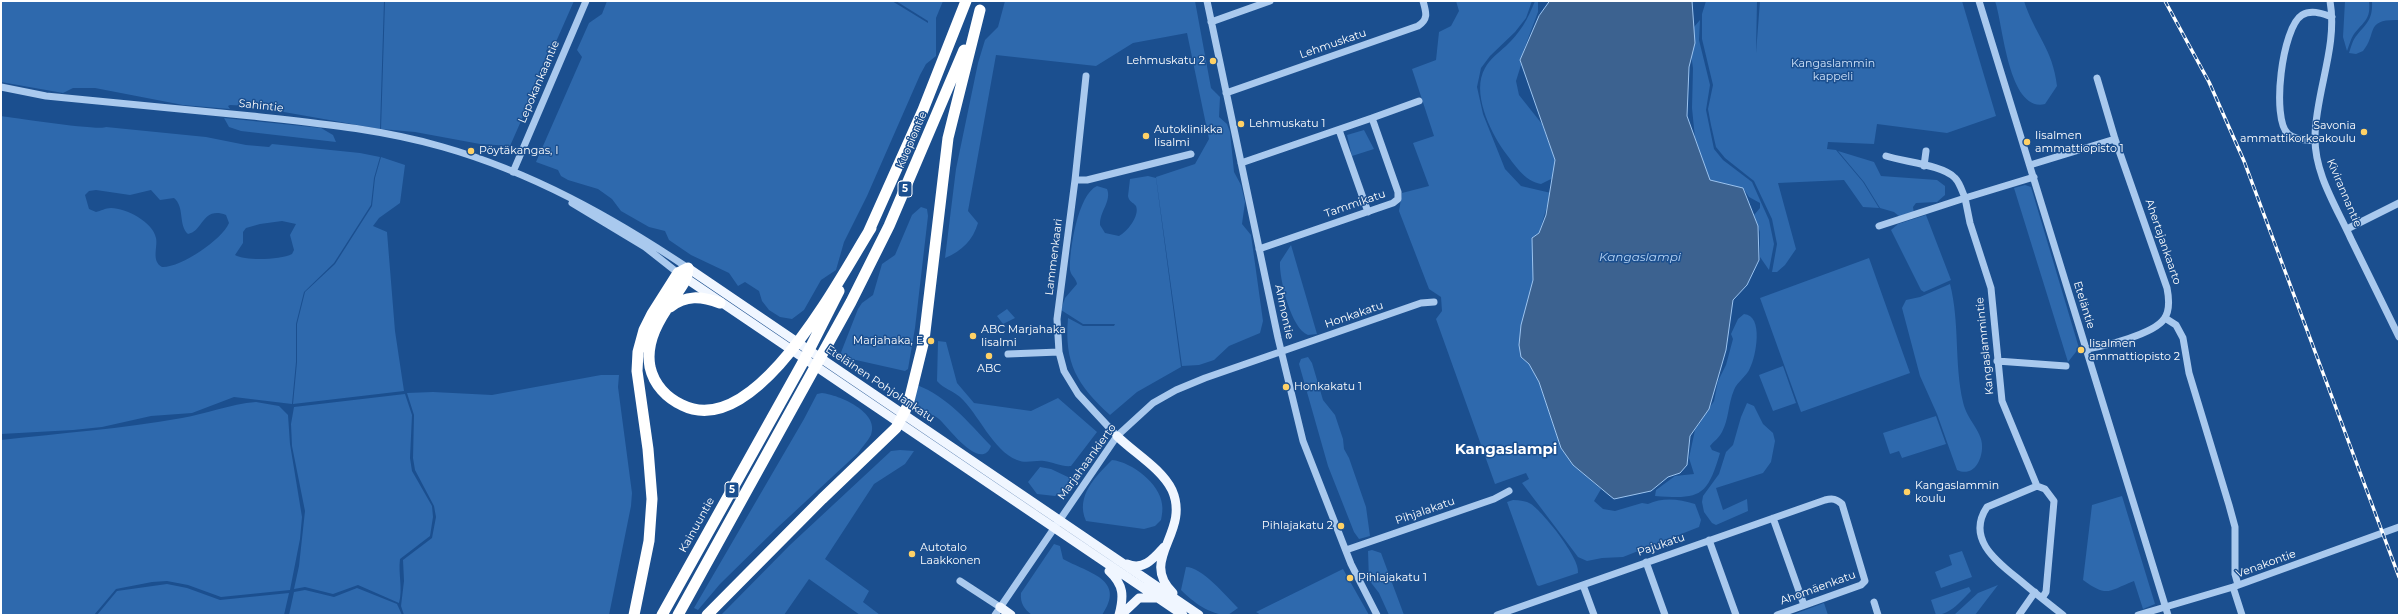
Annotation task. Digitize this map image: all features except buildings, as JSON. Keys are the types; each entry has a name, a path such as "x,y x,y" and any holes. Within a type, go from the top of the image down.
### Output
{"highway":[{"name":"Kuopiontie","path":"802,364 871,228 924,110 966,1"},
{"name":"Kuopiontie","path":"678,615 814,371 889,226 932,128 981,5"},
{"path":"707,615 761,559 901,420 924,340 948,138 981,5"},
{"path":"684,273 664,311 650,347 650,368 659,386 675,402 697,410 727,407 743,399 759,386 784,360 807,330 871,228"},
{"path":"634,615 649,541 652,499 648,449 637,371 638,352 649,320 684,273"},
{"path":"664,311 675,303 696,296 720,303"},
{"name":"Kainuuntie","path":"662,615 802,364"}],"main road":[{"name":"Eteläinen Pohjolankatu","path":"684,273 784,333 838,370 901,420"},
{"name":"Eteläinen Pohjolankatu","path":"684,273 720,303 832,379 901,420 1038,511 1070,527 1122,563 1187,612"},
{"path":"1117,436 1159,473 1172,490 1176,505 1176,519 1160,563 1160,574 1165,585 1187,612"},
{"name":"Eteläinen Pohjolankatu","path":"1038,511 1064,535 1158,598 1187,612 1199,615"},
{"path":"1122,563 1132,566 1149,563 1167,544"},
{"path":"1095,557 1116,578 1122,589 1123,600 1120,615"},
{"path":"1120,615 1138,598 1158,598"},
{"path":"997,611 1011,615"}],"street":[{"name":"Lepokankaantie","path":"514,172 586,1"},
{"name":"Ahmontie","path":"1207,1 1281,352 1303,441 1360,583 1377,615"},
{"path":"1211,22 1270,1"},
{"name":"Lehmuskatu","path":"1226,93 1418,26 1425,21 1426,17 1423,1"},
{"name":"Eteläntie","path":"1979,1 2167,611"},
{"name":"Kivirannantie","path":"2330,1 2332,17 2330,48 2316,114 2315,141 2321,172 2346,229 2399,337"},
{"path":"2315,141 2293,137 2283,128 2280,114 2282,70 2285,50 2296,21 2307,13 2316,12 2332,17"},
{"name":"Lammenkaari","path":"1086,76 1075,180 1057,319 1059,352 1064,371 1075,391 1117,436"},
{"name":"Ahertajankaarto","path":"2097,78 2116,139 2167,288 2168,304 2165,318"},
{"name":"Sahintie","path":"1,87 46,96 342,126 442,146 514,172"},
{"path":"1241,163 1419,101"},
{"name":"Tammikatu","path":"1259,249 1396,201 1398,196 1372,118"},
{"path":"1339,130 1368,212"},
{"path":"2030,165 2116,139"},
{"path":"1924,166 1926,151"},
{"path":"1075,180 1087,180 1191,154"},
{"name":"Kangaslammintie","path":"1886,156 1939,169 1952,175 1960,185 1965,198 1970,223 1991,288 2002,401 2036,480 2037,486"},
{"name":"Eteläinen Pohjolankatu","path":"514,172 601,213 684,273"},
{"path":"1879,226 2034,177"},
{"name":"Eteläinen Pohjolankatu","path":"541,184 684,273"},
{"path":"2346,229 2399,203"},
{"name":"Honkakatu","path":"1281,352 1421,303 1434,302"},
{"path":"2087,349 2148,331 2165,318 2176,325 2183,338 2189,373 2235,527 2235,574 2242,615"},
{"path":"1008,354 1059,352"},
{"name":"Marjahaankierto","path":"997,611 1117,436 1142,411 1176,390 1281,352"},
{"path":"1997,361 2066,366"},
{"path":"2042,598 2046,592 2054,501 2045,489 2037,486 1991,504 1984,512 1981,533 1984,545 1993,559 2063,615"},
{"name":"Pihjalakatu","path":"1346,550 1494,499 1509,491"},
{"name":"Pajukatu","path":"1497,615 1832,498 1842,504 1865,581"},
{"path":"1773,518 1804,606"},
{"name":"Venakontie","path":"2138,615 2167,611 2399,527"},
{"path":"1709,540 1736,615"},
{"path":"1646,562 1665,615"},
{"path":"960,581 997,611"},
{"name":"Ahomäenkatu","path":"1777,615 1861,585 1865,581"},
{"path":"1583,585 1594,615"},
{"path":"2019,615 2035,592"},
{"path":"1874,602 1878,615"},
{"path":"1520,607 1523,615"}],"green space":[{"path":"1,1 384,1 380,129 250,106 230,105 228,106 230,109 183,105 95,88 73,88 63,93 1,82"},
{"path":"385,1 574,1 510,146 480,144 415,132 381,129"},
{"path":"607,1 892,1 928,23 928,21 896,1 943,1 936,18 936,56 926,64 920,75 867,196 844,242 836,270 821,280 804,310 792,319 780,317 769,310 762,301 759,291 745,282 738,286 729,273 691,255 669,240 665,231 649,227 621,211 612,199 598,189 568,180 561,176 558,170 536,162 582,57 577,50 589,23 602,14"},
{"path":"1005,1 1195,1 1211,88 1220,97 1219,117 1227,124 1230,132 1234,172 1241,185 1245,202 1242,224 1251,235 1263,321 1260,333 1229,346 1214,360 1199,365 1182,366 1156,177 1195,164 1209,139 1187,33 1133,43 1096,66 996,55 968,211 978,223 970,240 957,252 945,258 956,169 978,63 985,40 998,27"},
{"path":"1456,1 1532,1 1526,18 1515,32 1490,56 1481,68 1477,87 1483,114 1505,169 1521,186 1551,193 1539,233 1532,241 1533,280 1521,357 1529,364 1539,382 1561,448 1573,465 1601,489 1594,501 1603,509 1615,511 1642,503 1648,504 1659,500 1677,500 1695,504 1701,520 1699,527 1623,557 1602,558 1587,561 1578,557 1522,483 1529,479 1526,473 1495,484 1436,319 1442,311 1441,297 1429,289 1399,211 1402,193 1429,186 1413,143 1434,136 1412,69 1436,60 1439,32 1451,26 1459,11"},
{"path":"1535,1 1538,1 1538,12 1520,60 1521,65 1516,81 1519,95 1542,124 1555,160 1553,178 1541,184 1524,176 1504,151 1488,122 1481,100 1480,88 1481,78 1485,68 1494,56 1511,41 1519,31"},
{"name":"Kangaslammin kappeli","path":"1706,1 1757,1 1756,53 1760,1 1962,1 1996,116 1947,133 1877,124 1874,144 1828,142 1827,149 1836,150 1863,182 1879,208 1863,207 1844,180 1778,183 1796,249 1785,265 1777,272 1772,272 1777,244 1772,219 1754,181 1725,158 1716,147 1708,109 1713,85 1702,39 1702,14"},
{"path":"1995,1 2024,1 2052,62 2055,73 2057,86 2045,104 2033,103 2023,95 2015,81 2009,64"},
{"path":"2345,1 2369,1 2368,16 2353,36 2347,51 2343,37"},
{"path":"2372,1 2399,1 2399,20 2388,20 2376,25 2363,51 2356,54 2349,53 2354,39 2370,17"},
{"path":"1700,20 1699,40 1710,85 1706,110 1714,149 1723,160 1752,182 1769,220 1774,244 1769,270 1760,257 1760,232 1754,215 1760,208 1760,203 1749,197 1743,188 1710,180 1695,138 1692,108 1693,68 1688,34"},
{"path":"1,116 74,126 106,127 206,137 246,145 269,147 272,144 360,153 380,157 374,178 371,205 334,263 304,292 296,324 296,362 292,404 234,397 192,413 151,416 102,427 1,434","holes":["96,190 130,195 151,190 160,200 174,198 179,206 183,226 188,234 197,229 204,220 212,214 218,213 226,215 229,223 225,230 200,252 179,263 162,267 156,258 156,238 154,232 144,221 124,210 109,208 96,212 89,209 85,195 89,191","282,221 296,224 290,235 294,250 292,254 279,258 263,259 246,258 235,255 243,243 243,232 246,228 260,224"]},
{"path":"224,118 321,128 333,135 336,142 241,131 229,127"},
{"path":"1364,130 1374,149 1352,156 1347,135"},
{"path":"1838,151 1874,162 1881,176 1937,180 1945,186 1945,195 1937,202 1916,203 1913,207 1914,213 1900,217 1894,212 1880,208 1864,182"},
{"path":"381,157 405,165 400,203 379,218 373,226 387,232 395,331 404,391 293,404 297,362 297,324 305,292 335,264 372,206 375,178"},
{"path":"1148,176 1156,178 1181,367 1137,392 1110,415 1089,394 1075,372 1068,348 1068,318 1083,326 1114,326 1115,324 1083,324 1061,310 1065,298 1077,284 1070,270 1071,250 1080,211 1090,191 1097,186 1107,189 1108,198 1101,216 1100,225 1105,233 1119,236 1126,231 1132,223 1137,210 1136,206 1130,201 1128,196 1130,179"},
{"path":"2025,185 2031,187 2079,348 2068,362 2014,188"},
{"path":"921,207 927,209 928,216 915,328 908,369 905,371 856,360 847,362 840,355 858,309 862,303 873,295 882,264 895,255 912,215"},
{"path":"1926,215 1951,280 1924,292 1921,290 1891,230 1898,224"},
{"path":"1291,245 1317,334 1308,335 1302,331 1296,323 1287,302 1280,269 1280,262"},
{"path":"1869,258 1910,373 1801,412 1760,298"},
{"path":"1950,284 1955,313 1960,387 1963,402 1982,443 1978,464 1967,472 1957,470 1937,414 1920,376 1902,308 1906,300 1920,297"},
{"path":"1007,309 1015,318 1003,324 997,316"},
{"path":"1744,314 1750,316 1754,321 1757,337 1756,346 1749,371 1737,384 1734,390 1722,432 1710,446 1712,450 1720,453 1711,479 1705,487 1691,496 1655,496 1656,490 1675,476 1694,474 1689,458 1695,430 1714,401 1718,381 1726,365 1733,339 1731,334 1738,319"},
{"path":"938,341 946,342 957,383 974,403 1031,411 1058,398 1097,432 1071,466 1064,466 1044,461 1020,461 1008,455 1000,449 967,404 960,397 942,386 937,381"},
{"path":"1308,357 1312,363 1323,400 1335,415 1343,439 1344,449 1349,458 1366,507 1370,536 1359,539 1354,532 1328,466 1299,364 1301,359"},
{"path":"1783,366 1796,403 1773,411 1759,375"},
{"path":"601,375 619,375 618,387 632,493 631,506 609,615 404,615 401,606 404,581 403,560 432,538 436,517 434,506 415,470 413,458 414,415 407,393 433,392 492,395"},
{"path":"917,385 938,396 966,419 991,446 986,453 980,454 972,451 956,438 939,419 919,410 915,400"},
{"path":"822,393 847,401 864,412 870,419 872,427 870,437 858,453 777,528 720,584 698,610 694,608 817,394"},
{"path":"405,394 412,415 410,458 412,471 432,506 433,517 430,536 400,559 401,592 399,603 358,585 333,594 305,587 294,589 299,566 305,511 292,446 291,424 294,407"},
{"path":"256,402 279,406 288,415 290,444 302,517 300,539 290,590 221,597 188,585 167,581 152,582 116,589 94,615 1,615 1,440 159,422"},
{"path":"1747,403 1754,406 1763,424 1773,433 1775,441 1771,462 1763,473 1716,488 1723,510 1747,499 1748,511 1716,525 1712,523 1704,512 1702,502 1703,496 1719,474 1726,452 1733,445 1741,417"},
{"path":"1936,416 1946,444 1902,458 1899,451 1890,454 1883,433"},
{"path":"891,451 914,451 905,464 874,484 825,559 869,591 863,602 880,615 860,615 809,579 784,615 721,615 790,545"},
{"path":"1112,460 1128,465 1144,475 1156,489 1160,496 1162,510 1161,520 1155,526 1144,529 1086,521 1083,512 1085,495 1094,480"},
{"path":"1040,467 1051,469 1070,478 1069,487 1055,496 1037,494 1028,482"},
{"path":"2122,496 2155,604 2143,609 2134,581 2113,590 2103,591 2091,586 2083,580 2092,505"},
{"path":"1513,500 1531,504 1544,516 1574,557 1578,573 1539,586 1537,585 1507,502"},
{"path":"1054,544 1060,546 1063,559 1093,573 1107,585 1110,593 1109,603 1102,615 1032,615 1025,608 1021,600 1021,593"},
{"path":"1372,550 1381,553 1404,615 1389,615 1379,593 1369,580 1368,551"},
{"path":"1962,551 1972,577 1941,588 1935,572 1952,565 1949,555"},
{"path":"1186,567 1192,568 1206,577 1238,608 1228,615 1215,613 1202,607 1191,599 1181,590"},
{"path":"1343,569 1369,615 1261,615 1256,612"},
{"path":"167,584 187,588 220,600 289,593 284,615 97,615 117,591"},
{"path":"1998,585 1975,615 1954,615 1978,593"},
{"path":"1969,587 1971,591 1951,610 1946,613 1936,615 1931,600"},
{"path":"357,588 397,604 402,615 289,615 294,592 305,590 334,597"},
{"path":"1824,603 1828,615 1792,615"}],"water":[{"name":"Kangaslampi","path":"1550,1 1692,1 1695,43 1689,67 1687,116 1710,180 1743,188 1758,226 1759,260 1747,285 1733,300 1726,350 1709,409 1690,436 1687,465 1680,473 1668,477 1651,491 1614,499 1573,465 1561,448 1539,382 1529,364 1521,357 1519,345 1521,325 1533,280 1532,238 1539,233 1546,215 1555,160 1520,60 1539,16"}],"railway":[{"path":"2165,1 2209,82 2244,161 2399,577"}],"place":[{"name":"Lehmuskatu 2","path":"1213,61"},
{"name":"Lehmuskatu 1","path":"1241,124"},
{"name":"Savonia ammattikorkeakoulu","path":"2364,132"},
{"name":"Autoklinikka Iisalmi","path":"1146,136"},
{"name":"Iisalmen ammattiopisto 1","path":"2027,142"},
{"name":"Pöytäkangas, I","path":"471,151"},
{"name":"ABC Marjahaka Iisalmi","path":"973,336"},
{"name":"Marjahaka, E","path":"931,341"},
{"name":"Iisalmen ammattiopisto 2","path":"2081,350"},
{"name":"ABC","path":"989,356"},
{"name":"Honkakatu 1","path":"1286,387"},
{"name":"Kangaslammin koulu","path":"1907,492"},
{"name":"Pihlajakatu 2","path":"1341,526"},
{"name":"Autotalo Laakkonen","path":"912,554"},
{"name":"Pihlajakatu 1","path":"1350,578"}],"district":[{"name":"Kangaslampi","path":"1506,450"}]}
